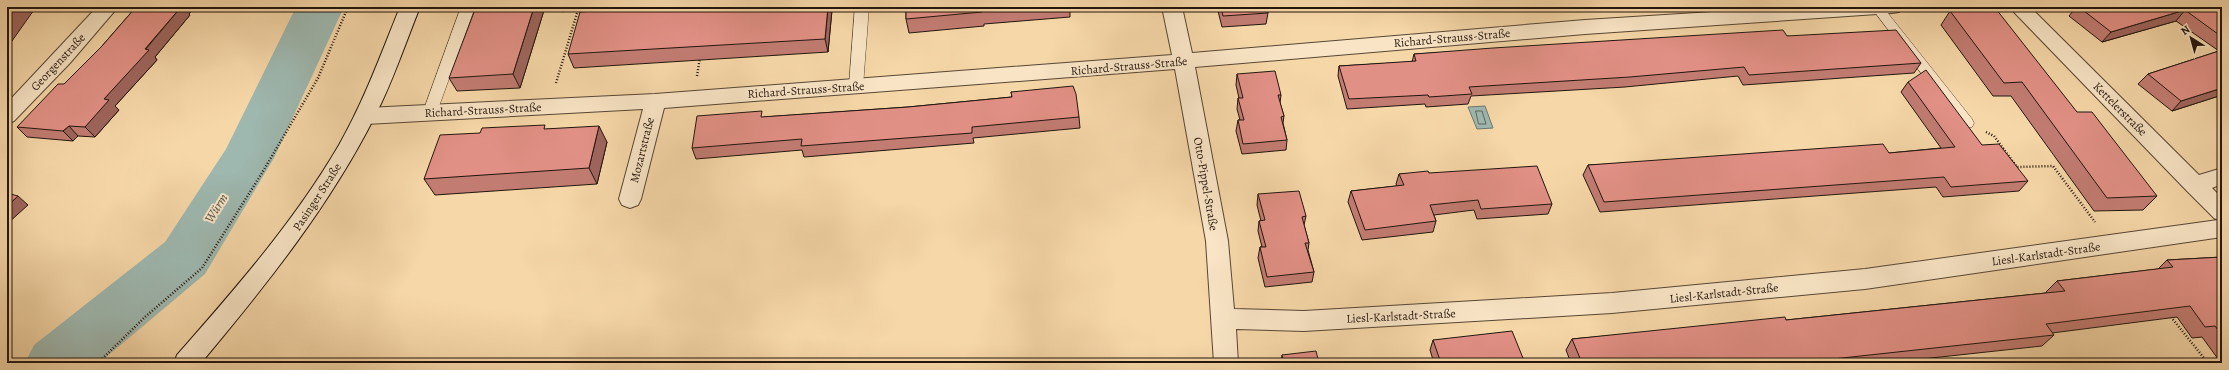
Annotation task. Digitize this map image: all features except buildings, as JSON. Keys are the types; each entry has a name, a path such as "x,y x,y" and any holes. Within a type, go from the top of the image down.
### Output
{"street":[{"name":"Georgenstraße","path":"7,116 63,58 108,7"},
{"name":"Pasinger Straße","path":"186,363 288,240 333,174 366,116 410,7"},
{"name":"Otto-Pippel-Straße","path":"1172,7 1184,62 1217,241 1226,363"},
{"name":"Kettelerstraße","path":"2019,7 2222,212"},
{"name":"Richard-Strauss-Straße","path":"366,116 655,101 1184,62 1585,27 1885,8"},
{"name":"Mozartstraße","path":"630,199 655,101"},
{"path":"2195,184 2222,176"},
{"name":"Liesl-Karlstadt-Straße","path":"1223,319 1304,321 1612,303 1865,279 2112,245 2222,228"}],"lane":[{"path":"430,112 468,7"},
{"path":"856,86 862,7"},
{"path":"1885,8 1967,123"}],"path":[{"path":"98,363 145,317 202,268 262,173 318,78 348,7"},
{"path":"562,11 630,7"},
{"path":"549,106 578,10"},
{"path":"692,98 701,52"},
{"path":"1967,123 1994,136 2017,167 2053,166 2112,245"},
{"path":"2166,311 2208,363"}],"water":[{"path":"1485,106 1493,128 1477,129 1468,107"}],"waterway":[{"name":"Würm","path":"55,363 185,258 248,158 320,7"}]}
